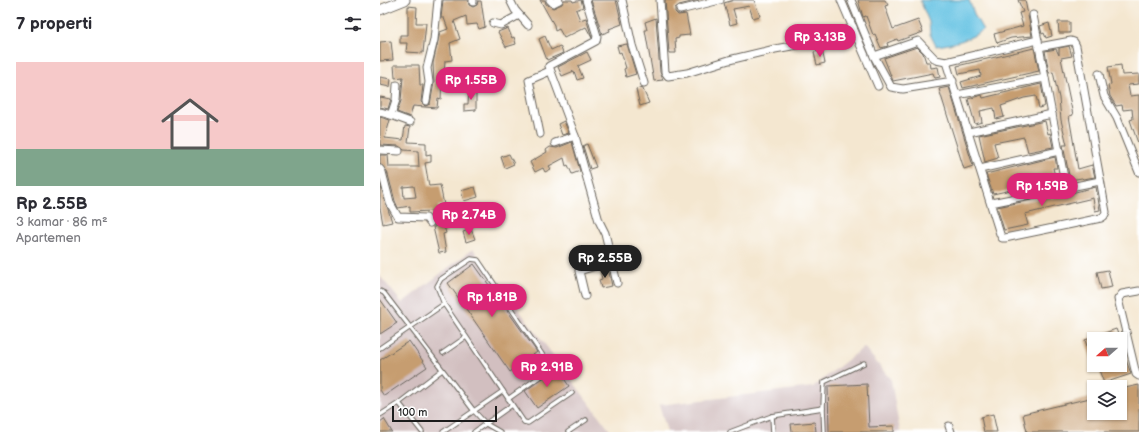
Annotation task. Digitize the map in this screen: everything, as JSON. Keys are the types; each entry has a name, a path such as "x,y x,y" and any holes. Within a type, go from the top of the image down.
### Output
{"street":[{"path":"380,10 404,0"},
{"path":"426,101 429,82 427,68 434,40 438,0"},
{"path":"510,0 519,15 528,25"},
{"path":"550,0 553,3 559,0"},
{"path":"586,0 597,36 596,41 549,66 575,136 599,221 605,233 617,282"},
{"path":"622,0 632,45 644,83"},
{"path":"660,0 665,72 668,76 687,73 729,60 775,49 825,40 853,27"},
{"path":"680,10 720,0"},
{"path":"842,0 878,86"},
{"path":"850,0 874,56 891,87 895,88 952,82"},
{"path":"493,23 501,26 519,15"},
{"path":"1033,15 1066,188"},
{"path":"874,56 918,40 936,60 946,62 1038,44 1074,42 1106,212 1104,216 1002,238 946,62"},
{"path":"540,134 529,80 550,70"},
{"path":"1099,74 1104,96 1117,118 1139,172"},
{"path":"957,95 1045,78"},
{"path":"391,115 396,100 397,85"},
{"path":"380,112 410,122"},
{"path":"968,132 1052,114"},
{"path":"555,143 575,136"},
{"path":"380,150 399,151"},
{"path":"980,169 1059,151"},
{"path":"380,169 390,203 398,217 426,218 430,223"},
{"path":"990,203 1100,181"},
{"path":"585,296 579,271 612,261"},
{"path":"1139,291 1122,294 1118,299 1136,374 1139,376"}],"lane":[{"path":"508,399 549,370 549,362 478,260 471,259 441,279 436,286 444,304 512,405 524,422 528,423 572,393"},
{"path":"380,290 384,293 474,410 486,424 500,432"},
{"path":"380,348 444,304"},
{"path":"443,353 466,337"},
{"path":"824,432 824,382 864,363"},
{"path":"380,415 399,403 442,370"},
{"path":"443,432 503,391"},
{"path":"399,403 422,432"},
{"path":"474,432 512,405"},
{"path":"730,432 772,416 823,408"},
{"path":"772,416 773,432"},
{"path":"568,432 586,420"}],"shaded area":[{"path":"473,249 611,432 380,432 380,276 402,303"},
{"path":"864,347 891,380 900,432 667,432 659,405 813,387"}],"water":[{"path":"920,0 969,0 975,16 983,30 961,41 936,46 930,34 929,22"}],"building":[{"path":"443,0 468,0 469,5 473,7 477,5 478,1 481,1 485,27 479,29 477,24 467,25 466,16 454,21 460,39 450,43 452,60 445,61 444,75 442,75 441,99 438,98 437,108 413,106 410,117 397,112 401,101 403,77 395,78 394,65 419,65 420,85 423,85 421,102 425,106 430,104 434,83 433,63 440,32 448,29 444,18 441,18"},
{"path":"540,0 545,0 546,4 553,8 562,4 564,0 572,0 573,2 581,0 583,7 576,10 580,20 586,18 592,38 586,27 564,38 559,29 555,31 554,25"},
{"path":"591,0 616,0 622,24 609,29 610,31 602,34"},
{"path":"665,0 699,0 679,5 675,8 675,12 678,15 686,14 690,35 679,36 679,38 675,39 676,53 669,53"},
{"path":"734,0 754,0 760,16 753,18 749,6 733,9 737,23 730,25 724,3"},
{"path":"858,0 885,0 888,5 885,6 893,29 918,20 923,32 898,41 897,39 887,43 888,46 881,48 875,34 873,35 866,16 863,17"},
{"path":"1018,0 1025,0 1032,36 1011,38 997,43 994,34 1023,26 1019,13 1023,12"},
{"path":"408,6 417,7 416,23 426,23 423,53 406,52 407,43 400,43 400,35 408,35"},
{"path":"656,18 660,72 663,80 654,81 645,30 647,30 645,22"},
{"path":"1058,22 1070,22 1070,33 1059,33"},
{"path":"1049,23 1052,36 1046,38 1044,33 1042,34 1040,26"},
{"path":"508,28 512,38 514,37 516,44 506,47 498,32"},
{"path":"545,36 551,50 560,46 563,53 547,60 539,39"},
{"path":"391,41 393,60 380,61 380,42"},
{"path":"627,44 636,74 626,77 624,69 626,68 621,52 619,53 617,46"},
{"path":"1069,46 1072,56 1061,58 1073,115 1069,116 1078,169 1092,165 1095,177 1070,180 1063,145 1067,145 1061,120 1059,98 1053,72 1049,73 1045,51 1056,49 1059,55 1059,48"},
{"path":"917,47 923,53 926,62 930,62 931,68 938,67 940,77 935,78 933,73 893,81 884,58"},
{"path":"1034,48 1039,71 963,88 961,82 981,76 980,70 959,74 957,66"},
{"path":"822,50 825,63 817,65 814,52"},
{"path":"587,52 591,60 578,66 583,78 577,80 574,71 562,76 558,67"},
{"path":"1121,65 1122,75 1139,74 1139,84 1128,85 1130,96 1139,95 1139,146 1130,120 1133,119 1132,109 1123,110 1122,105 1116,106 1110,96 1108,85 1111,84 1108,67"},
{"path":"380,77 391,79 390,87 380,85"},
{"path":"1041,84 1045,106 1039,108 1036,96 1024,98 1001,106 1004,117 996,119 994,108 980,111 982,122 975,124 968,99 982,95 983,98"},
{"path":"642,87 649,103 640,106 636,89"},
{"path":"949,87 973,166 964,169 939,89"},
{"path":"469,90 476,90 476,110 464,111 464,104 468,104"},
{"path":"380,97 391,99 388,109 380,107"},
{"path":"380,117 390,120 385,138 403,140 405,126 410,127 408,142 426,143 426,155 431,154 431,162 425,163 429,186 440,185 444,205 438,206 446,233 443,234 446,252 439,253 433,227 435,227 435,223 432,211 410,212 410,206 398,208 387,171 380,164 380,155 388,155 389,167 419,167 418,151 404,150 399,146 380,145","holes":["414,186 416,197 404,198 403,187"]},
{"path":"564,121 569,133 562,135 558,124"},
{"path":"1045,121 1048,134 1050,133 1053,147 1028,152 1024,137 994,143 998,158 985,162 979,135"},
{"path":"572,142 580,171 572,174 568,165 566,166 564,158 549,166 551,169 545,172 543,168 535,172 530,162 547,152 546,150 550,147 557,148"},
{"path":"587,144 596,167 590,169 583,146"},
{"path":"509,154 514,164 505,168 501,157"},
{"path":"1055,157 1057,168 1053,168 1056,180 993,194 986,174"},
{"path":"380,184 392,222 383,224 380,208"},
{"path":"475,187 478,197 464,201 461,191"},
{"path":"1096,187 1100,210 1095,211 1093,198 1025,214 1028,225 1004,230 997,207 1051,196 1051,198"},
{"path":"471,229 475,239 466,242 463,232"},
{"path":"474,264 537,352 510,372 448,283"},
{"path":"608,268 612,286 601,288 599,280 602,279 600,270"},
{"path":"1108,270 1112,287 1101,289 1097,272"},
{"path":"380,299 397,323 380,334"},
{"path":"1116,329 1117,332 1108,332"},
{"path":"409,341 427,367 384,396 380,390 380,360"},
{"path":"1127,363 1131,374 1113,380 1103,380 1100,372 1127,372"},
{"path":"557,368 569,386 537,408 525,391"},
{"path":"867,384 869,427 894,426 894,432 829,432 828,386"},
{"path":"1139,385 1139,432 1027,432 1023,414 1087,399 1087,420 1127,420 1127,388"},
{"path":"993,414 997,432 984,432 981,417"},
{"path":"384,419 392,432 380,432 380,422"},
{"path":"815,422 816,432 792,432 791,424"}]}
